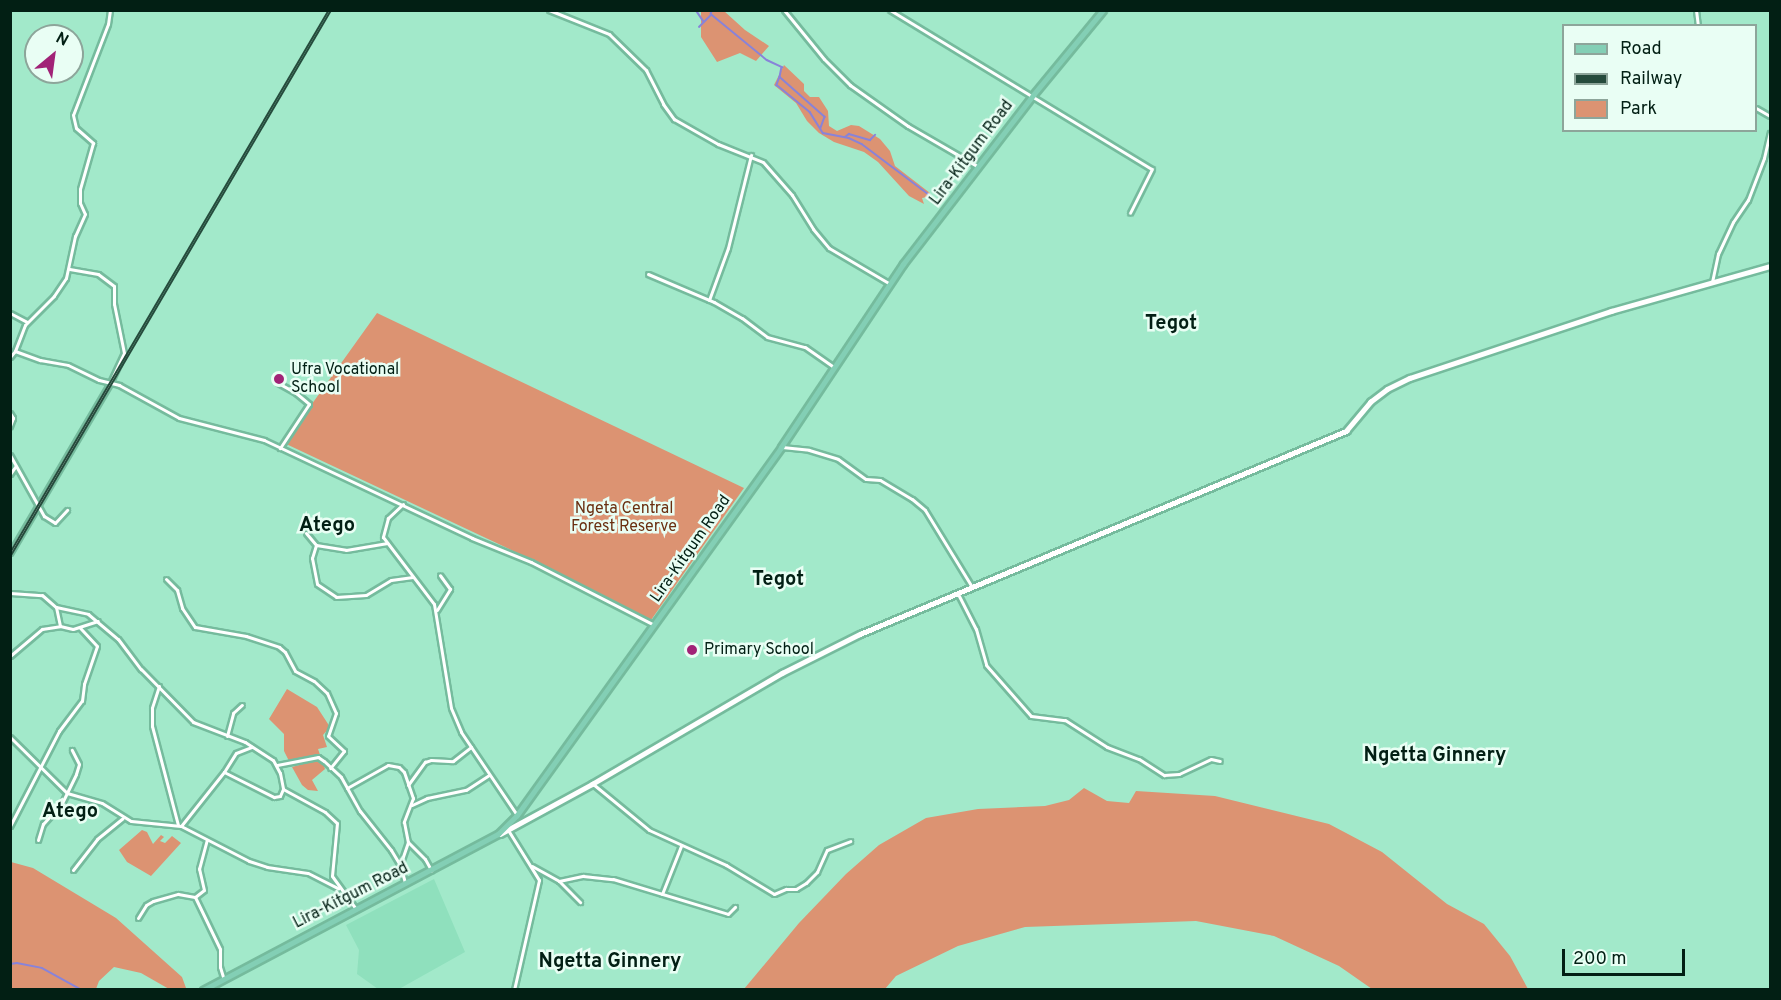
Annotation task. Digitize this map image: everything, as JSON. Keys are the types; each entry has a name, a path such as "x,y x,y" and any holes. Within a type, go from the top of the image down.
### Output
{"main road":[{"name":"Lira-Kitgum Road","path":"203,990 224,977 357,911 498,834 517,815 781,447 890,284 1033,95 1103,10"},
{"path":"498,834 592,784 782,673 879,625 1236,475 1331,439 1346,431 1379,395 1410,378 1611,311 1770,266"}],"street":[{"path":"10,357 15,351 17,339 27,322 54,296 69,269 75,236 85,214 80,203 80,189 93,142 76,128 73,115 108,24 110,10"},
{"path":"549,10 564,18 591,26 619,43 647,72 663,104 677,121 723,146 751,155 766,165 792,195 813,229 829,248 890,284"},
{"path":"784,10 824,59 850,85 908,126 978,167"},
{"path":"890,10 1152,169 1130,213"},
{"path":"1712,282 1718,254 1733,222 1748,200 1764,158 1770,133"},
{"path":"709,300 728,248 751,155"},
{"path":"10,553 110,383 124,353 114,304 114,286 98,274 69,269"},
{"path":"648,274 665,279 709,300 742,318 761,334 805,346 835,368"},
{"path":"10,313 27,322"},
{"path":"15,351 40,360 68,365 127,389 179,418 246,434 280,447 539,566 654,625"},
{"path":"278,383 296,393 309,404 280,447"},
{"path":"10,413 13,418 10,426"},
{"path":"781,447 809,450 838,459 866,478 880,480 912,499 925,510 972,587"},
{"path":"10,455 37,508 47,520 55,523 66,510"},
{"path":"10,474 15,466"},
{"path":"403,504 384,525 383,537 434,604 451,708 471,747 517,815"},
{"path":"306,533 316,545 350,550 388,543"},
{"path":"316,545 312,558 317,584 336,597 366,595 392,580 413,577"},
{"path":"436,612 450,589 440,575"},
{"path":"166,579 177,590 182,608 195,627 246,636 279,647 285,652 295,671 314,681 327,693 336,713 328,736 344,751 330,768"},
{"path":"957,592 976,629 986,665 1031,716 1065,720 1107,747 1139,759 1164,775 1179,774 1210,759 1220,761"},
{"path":"10,593 45,596 56,607 60,626"},
{"path":"56,607 80,610 98,620 193,722 253,747 276,765 283,789 280,796 274,797 224,772"},
{"path":"10,656 23,647 38,631 60,626 80,628 98,620"},
{"path":"10,826 40,765 52,749 59,731 82,701 84,684 97,646 80,628"},
{"path":"159,686 152,708 152,726 180,825"},
{"path":"227,736 233,713 242,705"},
{"path":"10,737 67,793 102,803 123,818 180,825 249,861 267,867 308,873 340,889"},
{"path":"180,825 224,772 236,753 253,747"},
{"path":"408,785 425,762 453,761 471,747"},
{"path":"38,840 43,824 67,793 79,764 72,750"},
{"path":"276,765 318,757 330,768 347,788 400,866 405,885"},
{"path":"347,788 390,765 399,767 408,785 412,805 404,822 408,842 400,866"},
{"path":"412,805 427,798 466,790 489,775"},
{"path":"592,784 649,830 726,865 774,894 786,889 796,889 806,883 817,872 827,850 850,841"},
{"path":"283,789 325,812 337,823 332,875 357,911"},
{"path":"73,870 98,839 123,818"},
{"path":"508,830 538,876 539,885 514,990"},
{"path":"138,918 146,905 153,901 177,894 195,897 204,890 200,869 207,840"},
{"path":"408,842 425,859 431,870"},
{"path":"662,894 681,846"},
{"path":"530,865 559,881 579,902"},
{"path":"559,881 592,876 613,879 728,914 735,907"},
{"path":"195,897 220,949 220,967 224,977"}],"shaded area":[{"path":"434,879 465,952 399,989 378,989 357,974 359,950 346,925"}],"green space":[{"path":"701,11 724,11 745,30 769,46 756,61 740,53 717,62 701,37"},
{"path":"784,65 804,84 804,91 810,97 819,97 828,111 829,126 837,131 851,125 859,126 880,139 890,151 895,166 930,193 928,197 922,198 924,204 909,196 878,162 864,152 834,142 819,133 807,121 796,103 774,85"},
{"name":"Ngeta Central Forest Reserve","path":"377,313 744,488 651,620 505,547 284,443"},
{"path":"287,689 317,707 330,727 323,735 327,747 318,749 325,769 312,780 318,791 308,790 302,785 292,767 303,764 301,761 290,763 284,751 284,734 269,719"},
{"path":"1084,788 1107,801 1129,803 1136,791 1215,796 1329,824 1382,852 1447,904 1484,924 1510,956 1528,989 1372,989 1339,966 1274,936 1196,921 1025,927 958,946 896,976 885,989 744,989 799,923 846,874 879,845 926,818 978,809 1045,806 1069,800"},
{"path":"142,830 147,832 153,844 161,835 164,837 160,841 165,843 172,836 181,843 151,876 127,862 119,850"},
{"path":"11,862 33,868 116,918 182,977 186,988 169,989 141,973 114,967 99,981 96,989 11,989"}],"waterway":[{"path":"696,10 704,22"},
{"path":"713,10 711,14 767,60 782,67 780,77 825,117 821,128"},
{"path":"699,27 711,15"},
{"path":"780,77 777,85 810,112 823,133 849,138 862,144 928,194"},
{"path":"845,137 849,134 870,140 875,135"},
{"path":"10,964 17,963 42,968 82,990"}],"railway":[{"path":"10,555 330,10"}],"place":[{"name":"Ufra Vocational School","path":"279,379"},
{"name":"Primary School","path":"692,650"}],"district":[{"name":"Tegot","path":"1171,324"},
{"name":"Atego","path":"327,526"},
{"name":"Tegot","path":"778,580"},
{"name":"Ngetta Ginnery","path":"1435,756"},
{"name":"Atego","path":"70,812"},
{"name":"Ngetta Ginnery","path":"610,962"}]}
